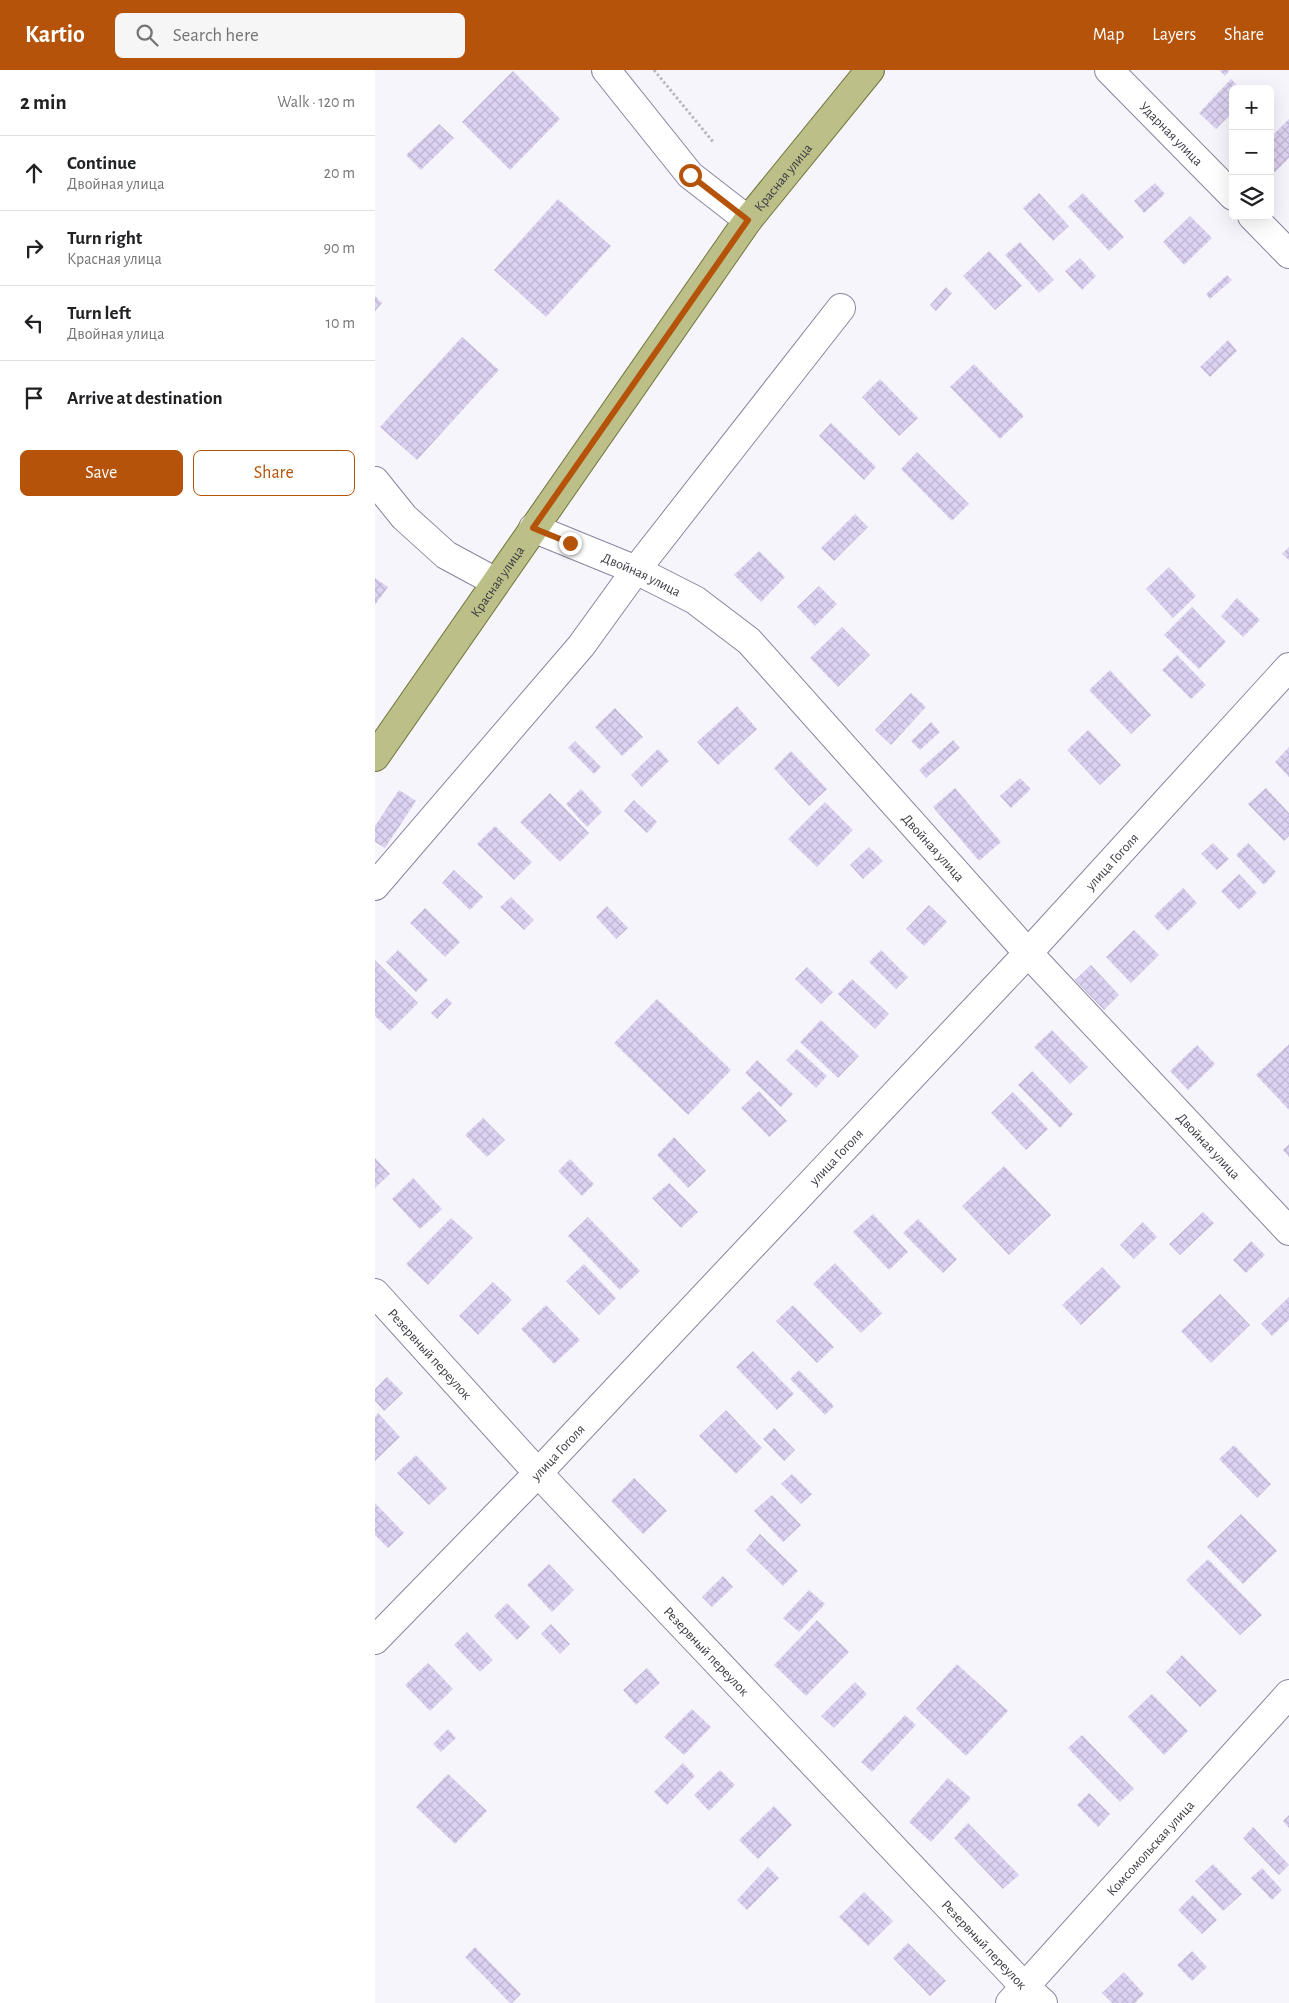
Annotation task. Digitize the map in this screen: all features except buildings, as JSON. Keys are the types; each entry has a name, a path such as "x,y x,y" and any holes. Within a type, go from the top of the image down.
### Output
{"main road":[{"name":"Красная улица","path":"375,757 748,220 870,70"}],"street":[{"path":"606,70 690,175 748,220"},
{"name":"Ударная улица","path":"1109,70 1229,192"},
{"path":"1256,220 1289,254"},
{"path":"375,886 581,646 636,570 841,308"},
{"path":"375,481 405,517 446,555 496,582"},
{"name":"Двойная улица","path":"533,528 636,570 695,600 749,641 1028,954 1289,1231"},
{"name":"улица Гоголя","path":"375,1640 538,1473 1028,954 1289,666"},
{"name":"Резервный переулок","path":"375,1293 538,1473 1026,1997"},
{"name":"Комсомольская улица","path":"1026,1997 1289,1694"}],"path":[{"path":"654,70 715,143"}],"route":[{"path":"570,543 533,528 748,220 690,175"}]}
